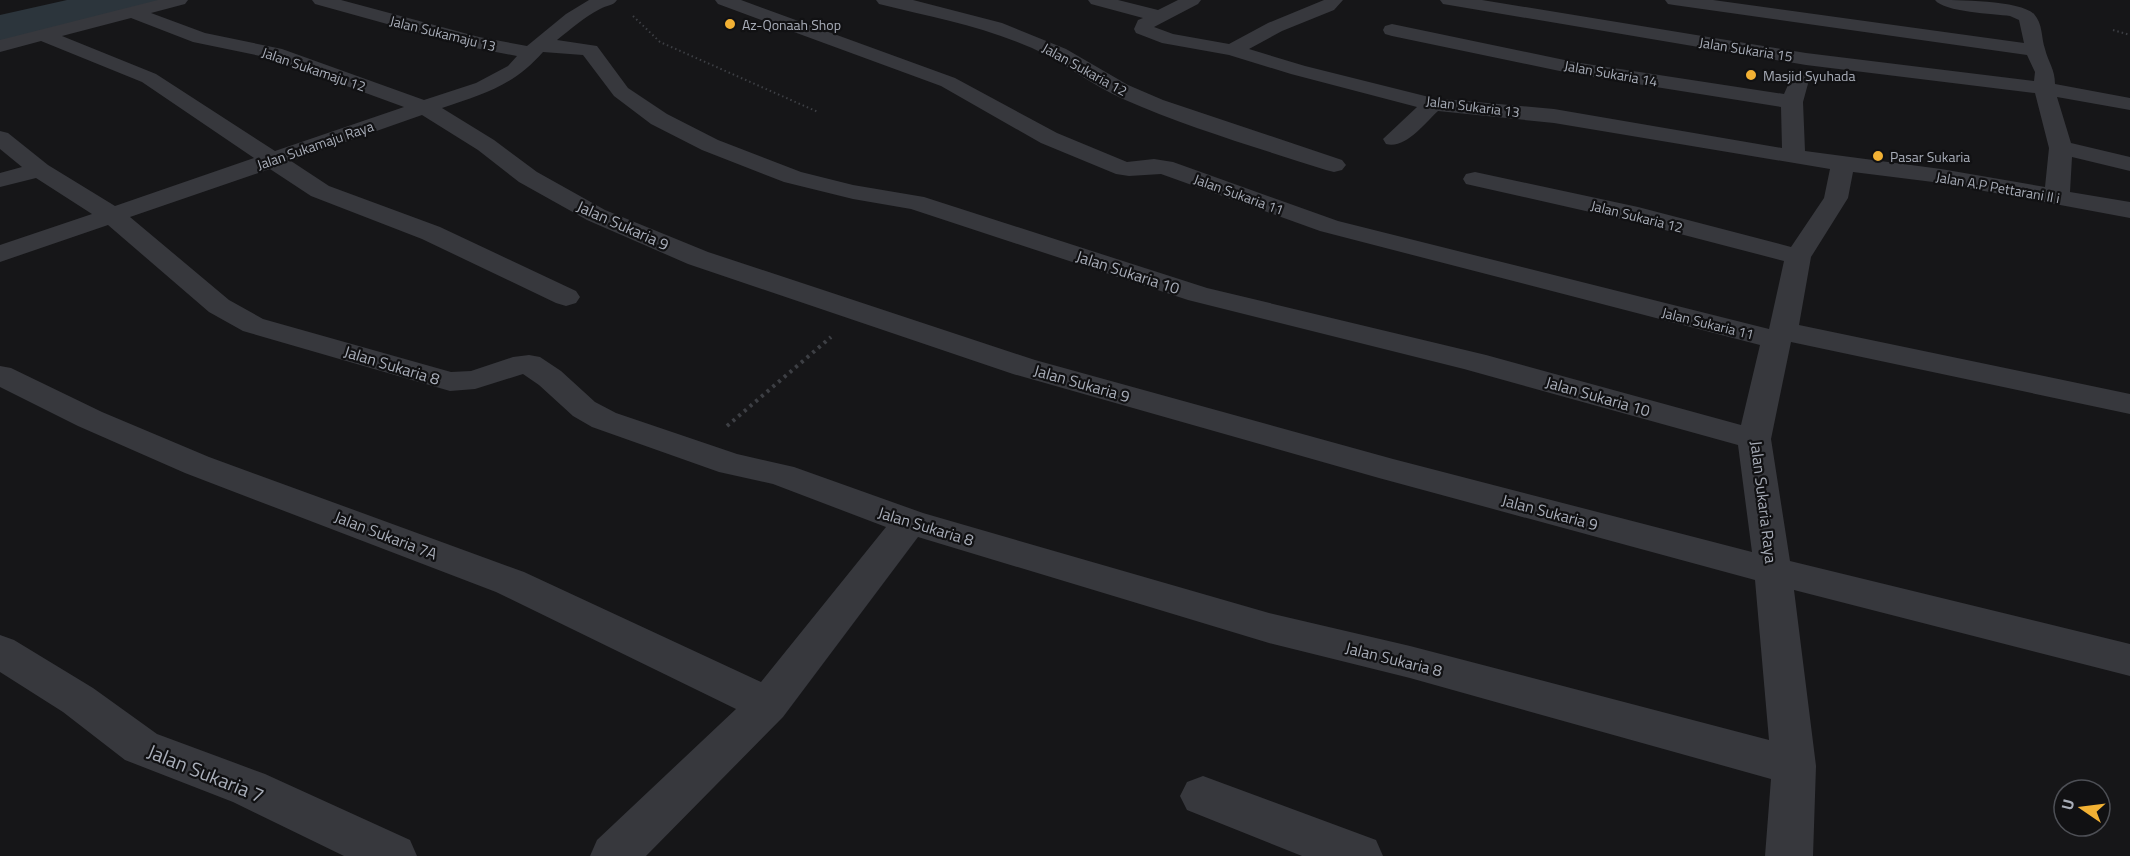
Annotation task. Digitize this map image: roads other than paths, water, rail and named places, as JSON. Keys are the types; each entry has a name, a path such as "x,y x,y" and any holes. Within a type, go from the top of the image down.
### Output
{"street":[{"path":"0,46 179,0"},
{"name":"Jalan Sukamaju 13","path":"321,0 477,43 535,49"},
{"name":"Jalan Sukaria 11","path":"724,0 948,82 1048,138 1124,169 1136,170 1151,165 1165,166 1329,226 1510,274 1780,335 2130,404"},
{"name":"Jalan Sukaria 12","path":"885,0 948,13 1021,35 1062,54 1107,84 1189,119 1334,165"},
{"path":"1097,0 1158,16 1192,0"},
{"path":"1232,50 1275,27 1329,6 1334,0"},
{"name":"Jalan Sukaria 15","path":"1449,0 1806,59 2044,88 2130,104"},
{"path":"1674,0 1817,10 2036,50"},
{"path":"1944,0 2010,10 2023,15 2031,25 2036,50 2045,72 2044,88 2061,148 2057,196"},
{"name":"Jalan Sukamaju Raya","path":"0,254 426,108 501,78 515,70 535,49 594,1"},
{"path":"1794,157 1792,102 1806,59 1817,10"},
{"name":"Jalan Sukamaju 12","path":"132,12 200,39 275,53 426,108"},
{"name":"Jalan Sukaria 13","path":"1158,16 1145,24 1143,29 1168,39 1232,50 1298,70 1433,104 1554,116 1794,157"},
{"name":"Jalan Sukaria 14","path":"1392,30 1574,68 1792,102"},
{"path":"43,35 149,78 321,191 432,233 566,297"},
{"name":"Jalan Sukaria 10","path":"535,49 590,50 621,92 659,119 710,145 794,177 853,192 915,202 1198,294 1475,362 1754,439"},
{"path":"1394,139 1433,104"},
{"name":"Jalan Sukaria 9","path":"426,108 486,146 528,177 596,215 698,258 859,314 1024,367 1390,470 1773,571 2130,660"},
{"name":"Jalan Sukaria 8","path":"0,138 40,170 112,215 219,306 253,326 450,382 475,380 513,366 529,364 550,378 584,409 604,420 731,464 782,475 826,494 910,522 1269,628 1410,662 1794,766"},
{"path":"2061,148 2130,164"},
{"name":"Jalan A.P Pettarani II i","path":"1794,157 1941,176 2130,210"},
{"name":"Jalan Sukaria Raya","path":"1790,856 1794,766 1773,571 1754,439 1798,257 1836,198 1844,164"},
{"path":"0,180 40,170"},
{"name":"Jalan Sukaria 12","path":"1475,179 1638,215 1798,257"},
{"name":"Jalan Sukaria 7A","path":"0,375 90,419 197,465 510,582 768,705"},
{"path":"614,856 768,705 910,522"},
{"name":"Jalan Sukaria 7","path":"0,651 78,700 141,747 249,789 393,856"},
{"path":"1203,796 1359,856"}],"place":[{"name":"Az-Qonaah Shop","path":"730,24"},
{"name":"Masjid Syuhada","path":"1751,75"},
{"name":"Pasar Sukaria","path":"1878,156"}]}
